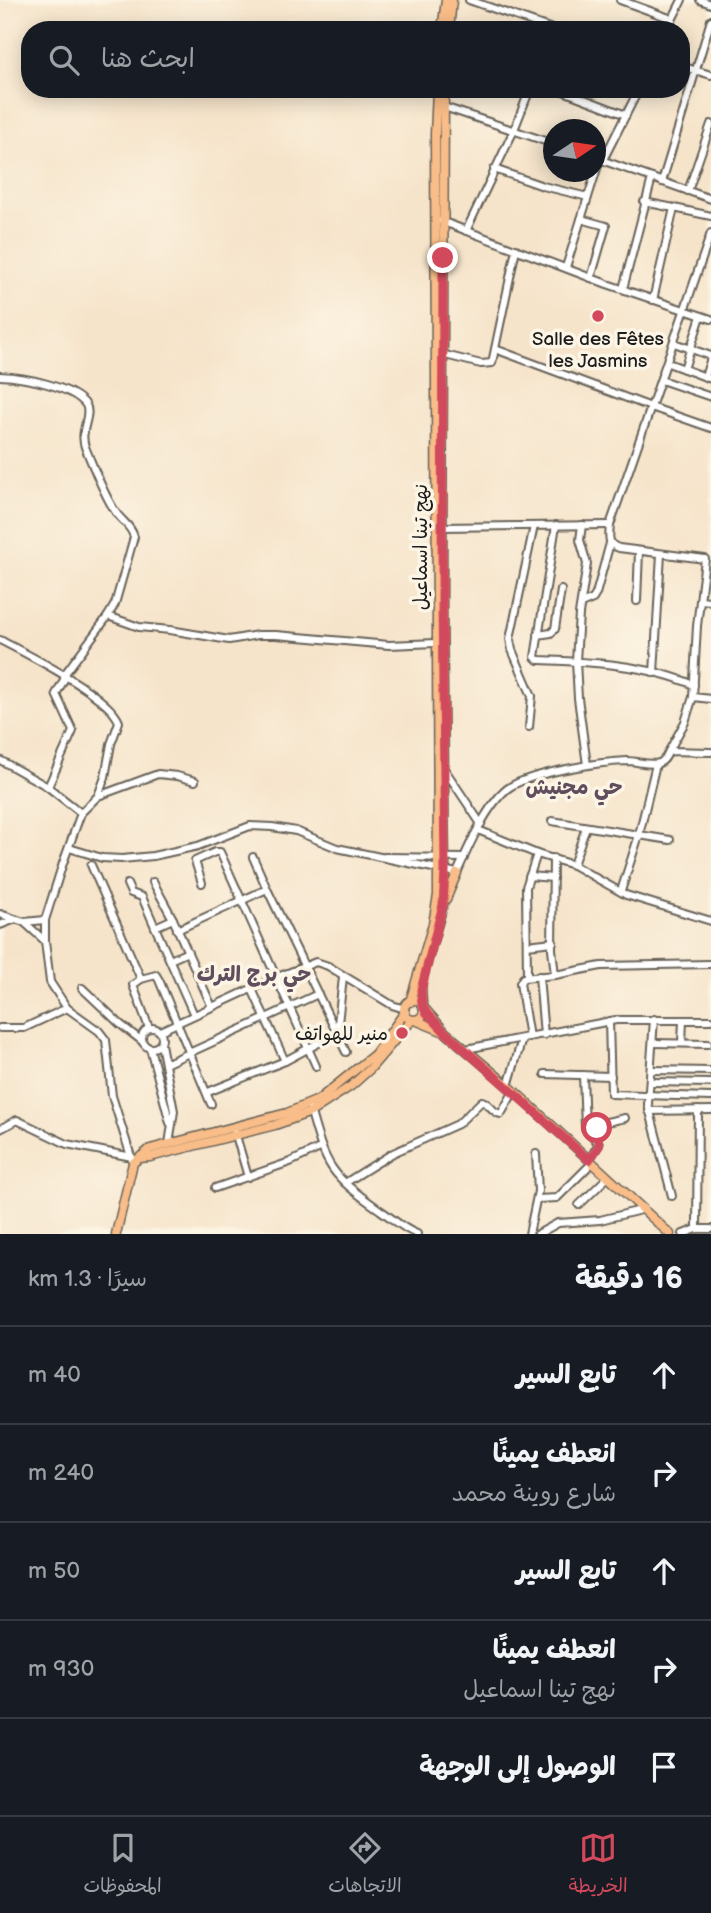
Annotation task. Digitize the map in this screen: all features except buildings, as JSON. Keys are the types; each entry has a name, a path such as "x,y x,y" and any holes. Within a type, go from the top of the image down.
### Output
{"main road":[{"path":"443,21 446,0"},
{"path":"450,21 453,0"},
{"name":"نهج تينا اسماعيل","path":"438,98 440,220 436,643 442,856"},
{"name":"نهج تينا اسماعيل","path":"440,220 444,98"},
{"name":"نهج تينا اسماعيل","path":"423,1005 421,983 443,905 439,353"},
{"name":"نهج تينا اسماعيل","path":"309,1108 375,1054 406,1007 436,912 442,870"},
{"path":"443,905 457,873"},
{"path":"445,1032 414,1020 406,1007 416,1001 423,1005 445,1032 670,1234"},
{"path":"134,1160 309,1108 351,1086 414,1020 423,1016 423,1005"},
{"path":"116,1234 134,1160 150,1149 235,1131"}],"street":[{"path":"469,0 530,21"},
{"path":"498,10 500,0"},
{"path":"620,0 672,19 682,0"},
{"path":"699,0 711,5"},
{"path":"690,91 711,20"},
{"path":"690,69 711,75"},
{"path":"466,231 526,98"},
{"path":"582,98 626,114"},
{"path":"606,149 634,98"},
{"path":"662,182 688,98"},
{"path":"444,107 543,140"},
{"path":"688,191 711,124"},
{"path":"606,161 711,199"},
{"path":"494,169 543,186 588,197"},
{"path":"623,289 652,178"},
{"path":"566,267 593,182"},
{"path":"644,202 711,216"},
{"path":"653,300 674,208"},
{"path":"581,219 606,226 591,278"},
{"path":"440,220 591,278 711,319"},
{"path":"581,604 593,599 596,594 610,542 610,525 711,233"},
{"path":"439,353 488,365 493,362 516,249"},
{"path":"684,369 701,316"},
{"path":"668,363 708,378 711,357 674,343"},
{"path":"495,348 711,428"},
{"path":"0,376 33,379 61,389 82,401 87,408 82,434 86,449 109,502 130,527 134,537 117,598 56,694 73,731 48,787"},
{"path":"661,380 711,397"},
{"path":"582,525 580,540 587,564 576,661 587,765"},
{"path":"442,527 610,525"},
{"path":"529,727 532,696 510,639 534,526"},
{"path":"556,526 534,654 538,660 604,663 682,679 694,685"},
{"path":"68,848 102,858 122,859 153,856 198,846 250,826 285,828 337,848 457,873 479,827 509,788 548,774 587,765 634,761 656,764 664,760 685,722 693,697 700,600 708,559 615,547 610,542"},
{"path":"638,601 639,551"},
{"path":"654,673 661,554"},
{"path":"538,635 551,633 555,629 561,590"},
{"path":"700,600 711,601"},
{"path":"108,616 139,627 229,640 276,635 389,645 436,643"},
{"path":"0,640 89,691 115,713 119,722 98,796 81,813 68,848 45,920 45,941 50,982 67,1007 99,1031 106,1040 112,1096 134,1160"},
{"path":"693,697 711,699"},
{"path":"669,751 711,752"},
{"path":"0,761 48,787 81,813"},
{"path":"621,891 639,835 656,764"},
{"path":"443,768 479,827 537,854 573,865 626,895 711,921"},
{"path":"98,796 158,774 195,781"},
{"path":"552,821 670,840"},
{"path":"573,865 586,827"},
{"path":"202,883 195,861 220,852 316,1066"},
{"path":"527,976 526,887 537,854"},
{"path":"253,857 346,1052"},
{"path":"385,857 464,858"},
{"path":"553,858 555,975"},
{"path":"90,865 141,979"},
{"path":"529,876 552,878"},
{"path":"153,882 173,919 212,1007"},
{"path":"127,884 131,893 142,897 194,1015"},
{"path":"177,930 267,889"},
{"path":"0,914 24,922 45,920"},
{"path":"155,928 173,919"},
{"path":"0,925 14,920"},
{"path":"24,922 45,941"},
{"path":"527,945 553,942"},
{"path":"170,960 188,952"},
{"path":"149,1028 160,1031 303,965 321,962 392,1005 406,1007"},
{"path":"345,1183 393,1153 458,1124 482,1101 496,1114 501,1114 525,1038 520,981 527,976 555,975 601,966 711,964"},
{"path":"149,1028 132,987 134,983 153,975 157,976 211,1104"},
{"path":"539,976 544,1035"},
{"path":"337,1033 344,977"},
{"path":"82,988 150,1048 170,1123"},
{"path":"252,989 285,1061"},
{"path":"165,1064 318,994"},
{"path":"0,1028 24,1027 67,1007"},
{"path":"654,1020 649,1111 672,1196"},
{"path":"682,1020 682,1043"},
{"path":"466,1049 609,1021 711,1020"},
{"path":"609,1021 611,1094 711,1097"},
{"path":"142,1041 142,1036 149,1028"},
{"path":"160,1031 174,1111 170,1123 169,1144"},
{"path":"208,1092 285,1061 337,1033"},
{"path":"653,1043 708,1044"},
{"path":"150,1048 161,1044"},
{"path":"651,1070 711,1071"},
{"path":"545,1074 611,1076"},
{"path":"583,1076 585,1127 597,1140"},
{"path":"650,1082 711,1083"},
{"path":"309,1108 320,1148 334,1172 414,1234"},
{"path":"697,1229 698,1110"},
{"path":"649,1111 711,1110"},
{"path":"537,1199 557,1198 590,1161 599,1146 598,1124 625,1118"},
{"path":"0,1129 18,1120 67,1144 134,1160"},
{"path":"235,1131 248,1177"},
{"path":"215,1188 290,1162 320,1148"},
{"path":"529,1234 537,1199 536,1154"},
{"path":"579,1205 608,1177"},
{"path":"538,1234 558,1223 600,1220 641,1210"},
{"path":"683,1234 697,1229 711,1229"}],"place":[{"name":"Salle des Fêtes les Jasmins","path":"598,316"},
{"name":"منير للهواتف","path":"402,1033"}],"district":[{"name":"حي مجنيش","path":"574,787"},
{"name":"حي برج الترك","path":"254,974"}],"route":[{"path":"443,258 442,600 445,871 443,905 421,983 422,1004 445,1032 589,1160 599,1146 597,1128"}]}
